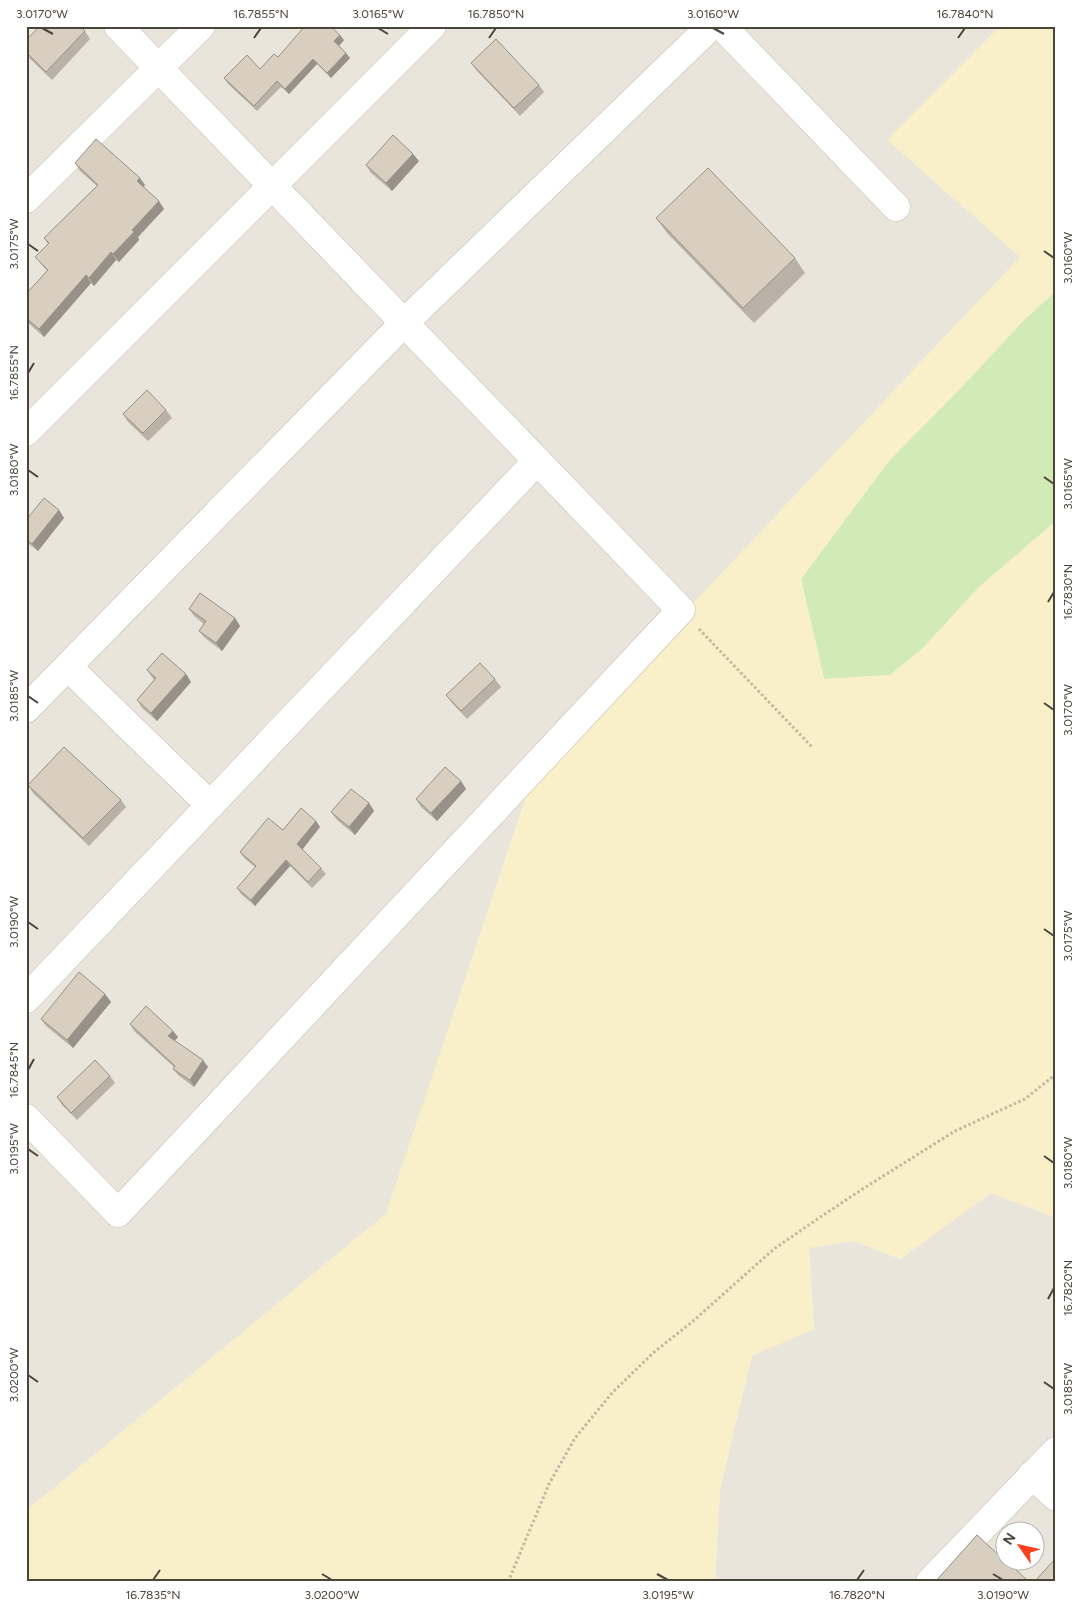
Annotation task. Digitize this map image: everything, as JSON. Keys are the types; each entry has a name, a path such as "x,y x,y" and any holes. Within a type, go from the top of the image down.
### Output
{"street":[{"path":"26,1118 118,1214 681,610 118,26"},
{"path":"26,199 201,26"},
{"path":"26,432 432,26"},
{"path":"26,710 404,323 711,26"},
{"path":"722,26 896,207"},
{"path":"26,999 537,461"},
{"path":"68,667 210,805"},
{"path":"930,1582 1056,1451"},
{"path":"1032,1475 1056,1498"}],"path":[{"path":"681,610 813,748"},
{"path":"508,1582 549,1484 575,1438 612,1393 653,1353 692,1322 774,1249 805,1227 955,1131 1025,1099 1056,1074"}],"shaded area":[{"path":"26,26 1001,26 888,140 1021,256 535,771 386,1214 26,1511"},
{"path":"991,1193 1056,1218 1056,1582 715,1582 720,1489 752,1355 814,1329 809,1247 854,1241 900,1259"}],"green space":[{"path":"1056,291 1056,521 979,587 922,649 890,675 824,679 801,579 888,462 1025,319"}],"sand":[{"path":"1001,26 1056,26 1056,291 1025,319 964,385 888,462 801,579 824,679 890,675 922,649 979,587 1056,521 1056,1218 991,1193 900,1259 854,1241 809,1248 814,1329 752,1356 720,1489 715,1582 26,1582 26,1511 386,1214 535,771 1020,257 887,140"}],"building":[{"path":"40,26 80,26 85,31 46,72 26,52 26,40"},
{"path":"305,26 330,26 340,35 334,41 346,53 327,73 313,59 285,89 277,81 254,106 224,78 247,55 260,69 274,54 278,57"},
{"path":"496,39 539,85 514,108 471,63"},
{"path":"393,135 413,154 386,183 366,165"},
{"path":"96,139 140,178 137,181 159,201 132,230 134,232 113,254 111,252 89,278 86,275 39,329 26,318 26,294 48,270 35,257 49,243 44,238 98,185 75,163"},
{"path":"708,168 795,258 743,308 656,218"},
{"path":"147,390 166,410 143,433 123,414"},
{"path":"44,498 59,510 32,544 26,539 26,520"},
{"path":"200,593 235,618 216,643 199,631 206,621 189,609"},
{"path":"162,653 186,674 151,713 137,700 156,678 147,670"},
{"path":"480,663 495,679 461,711 446,695"},
{"path":"64,747 121,800 83,838 28,785"},
{"path":"445,767 461,781 431,813 416,799"},
{"path":"351,789 369,803 349,827 331,812"},
{"path":"301,808 316,821 297,844 321,868 308,882 286,860 251,900 237,888 256,866 240,852 268,818 283,830"},
{"path":"79,972 105,994 67,1040 41,1019"},
{"path":"146,1006 173,1031 168,1036 203,1060 190,1080 173,1069 175,1066 130,1024"},
{"path":"95,1060 110,1076 71,1113 57,1097"},
{"path":"977,1535 994,1551 994,1570 1016,1570 1029,1582 935,1582"},
{"path":"1056,1558 1056,1582 1034,1582"}]}
